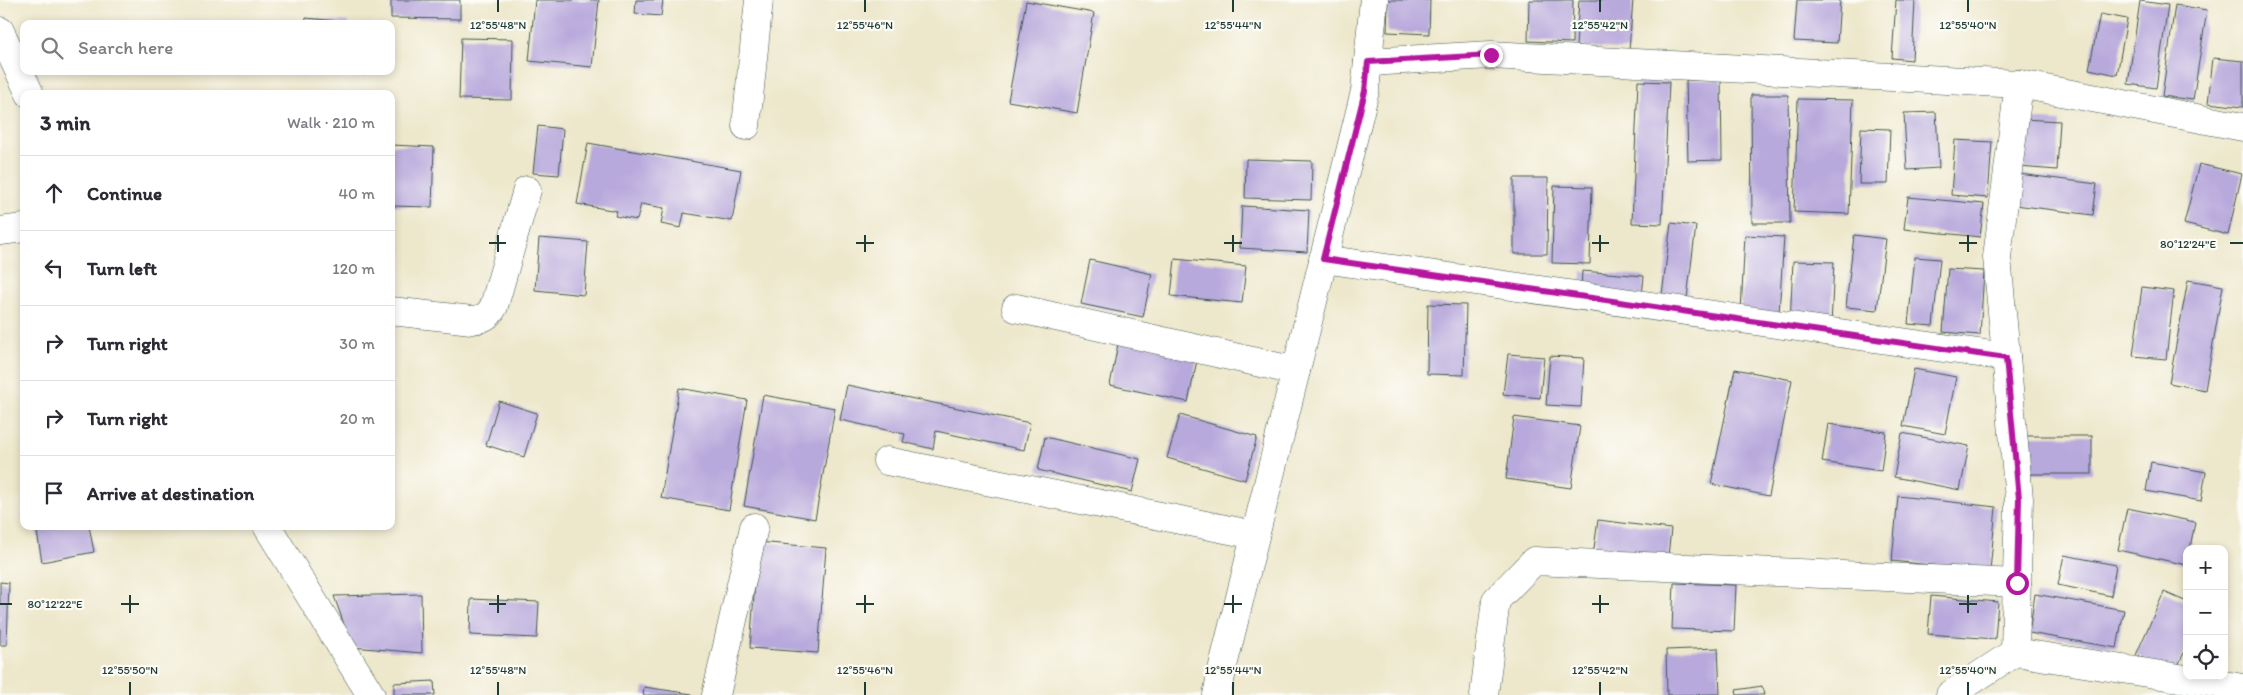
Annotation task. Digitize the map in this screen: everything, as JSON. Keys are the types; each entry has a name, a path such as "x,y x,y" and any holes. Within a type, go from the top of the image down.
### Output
{"street":[{"path":"746,126 759,0"},
{"path":"1218,695 1255,535 1365,91 1374,0"},
{"path":"0,31 20,73"},
{"path":"1368,62 1491,55 2019,84 2243,127"},
{"path":"21,75 28,90"},
{"path":"2015,652 2019,499 1997,257 2019,84"},
{"path":"395,311 472,320 481,319 490,314 494,306 527,190"},
{"path":"0,231 20,228"},
{"path":"1323,259 2006,358"},
{"path":"1016,308 1296,371"},
{"path":"887,461 1255,535"},
{"path":"716,695 754,527"},
{"path":"269,530 371,695"},
{"path":"1484,695 1496,600 1534,561 2017,583"},
{"path":"1950,695 2015,652 2243,688"}],"building":[{"path":"391,0 460,0 460,19 391,18"},
{"path":"535,0 599,0 592,67 529,61"},
{"path":"636,0 663,0 661,16 635,14"},
{"path":"1388,0 1430,0 1429,34 1387,32"},
{"path":"1529,0 1573,0 1572,43 1528,41"},
{"path":"1579,0 1633,0 1629,50 1576,46"},
{"path":"1797,0 1840,0 1837,43 1794,41"},
{"path":"1896,0 1915,0 1912,60 1892,58"},
{"path":"1026,1 1094,13 1077,113 1008,101"},
{"path":"2140,1 2168,5 2156,88 2128,84"},
{"path":"2175,5 2207,10 2193,100 2162,96"},
{"path":"2100,14 2127,19 2117,75 2089,69"},
{"path":"306,18 328,20 306,20"},
{"path":"461,38 513,39 512,100 459,99"},
{"path":"2213,58 2243,61 2243,107 2208,103"},
{"path":"1686,80 1721,80 1722,160 1688,161"},
{"path":"1638,81 1669,82 1662,224 1632,223"},
{"path":"1751,95 1788,95 1790,223 1752,223"},
{"path":"1798,99 1853,100 1849,214 1794,212"},
{"path":"1936,112 1939,168 1907,170 1904,113"},
{"path":"2022,119 2060,121 2057,170 2019,167"},
{"path":"538,126 563,129 559,175 533,173"},
{"path":"1861,128 1890,129 1888,184 1859,184"},
{"path":"1955,140 1992,142 1988,198 1951,195"},
{"path":"588,143 741,170 732,221 684,213 681,228 661,224 664,208 641,204 637,220 615,216 617,211 577,204"},
{"path":"395,145 434,147 432,207 395,206"},
{"path":"1246,159 1312,161 1311,200 1245,198"},
{"path":"2199,164 2242,174 2228,235 2184,224"},
{"path":"2019,174 2097,184 2093,215 2015,205"},
{"path":"1514,178 1548,178 1547,254 1514,254"},
{"path":"1554,186 1592,187 1590,264 1552,263"},
{"path":"1908,197 1984,204 1980,237 1904,229"},
{"path":"1242,206 1309,210 1307,252 1240,248"},
{"path":"1671,223 1696,226 1687,298 1662,295"},
{"path":"1745,235 1784,237 1779,313 1741,311"},
{"path":"1854,235 1886,239 1877,310 1846,307"},
{"path":"539,238 588,242 584,295 535,290"},
{"path":"1915,257 1940,259 1933,326 1908,324"},
{"path":"1175,259 1246,266 1242,303 1171,296"},
{"path":"1090,260 1152,274 1143,317 1081,304"},
{"path":"1793,261 1834,262 1831,326 1790,324"},
{"path":"1948,269 1984,271 1980,335 1943,332"},
{"path":"1582,271 1644,276 1642,296 1581,291"},
{"path":"2188,280 2223,286 2205,390 2169,383"},
{"path":"2142,287 2174,291 2166,359 2133,356"},
{"path":"1428,304 1466,305 1464,375 1427,374"},
{"path":"1119,339 1198,356 1188,402 1110,385"},
{"path":"1508,354 1544,357 1540,398 1503,394"},
{"path":"1550,356 1584,358 1581,407 1546,405"},
{"path":"1735,369 1792,380 1769,496 1711,484"},
{"path":"1914,369 1956,377 1945,434 1903,426"},
{"path":"847,385 1030,423 1024,450 936,431 933,449 903,442 905,434 840,420"},
{"path":"679,388 747,400 729,510 661,498"},
{"path":"763,395 835,408 815,519 744,506"},
{"path":"499,401 537,413 524,457 486,445"},
{"path":"1180,415 1257,437 1245,480 1167,458"},
{"path":"1514,417 1580,426 1571,488 1506,479"},
{"path":"1828,424 1886,432 1881,471 1822,462"},
{"path":"1902,433 1969,446 1960,490 1894,477"},
{"path":"2023,436 2092,436 2092,474 2023,474"},
{"path":"1045,437 1140,459 1132,492 1038,470"},
{"path":"2151,462 2206,472 2201,501 2146,491"},
{"path":"1898,496 1996,507 1990,571 1892,561"},
{"path":"2127,508 2195,522 2191,545 2183,545 2183,564 2118,550"},
{"path":"1598,520 1671,529 1667,565 1593,555"},
{"path":"37,530 90,530 94,552 42,562"},
{"path":"758,542 826,548 818,653 750,648"},
{"path":"2064,555 2116,565 2111,596 2058,585"},
{"path":"0,582 9,583 7,645 0,645"},
{"path":"1674,583 1736,585 1734,631 1672,629"},
{"path":"2164,592 2183,600 2183,655 2175,672 2136,655"},
{"path":"421,594 422,653 352,647 334,596"},
{"path":"2035,594 2124,610 2117,648 2029,633"},
{"path":"1931,596 1998,602 1995,639 1928,634"},
{"path":"471,599 539,602 537,638 470,635"},
{"path":"1718,648 1720,694 1667,695 1666,650"},
{"path":"434,681 435,695 394,695 394,683"},
{"path":"1762,686 1764,695 1737,695 1736,690"},
{"path":"644,687 692,694 692,695 643,695"}],"route":[{"path":"1491,55 1368,62 1365,91 1323,259 2006,358 2019,499 2017,583"}]}
